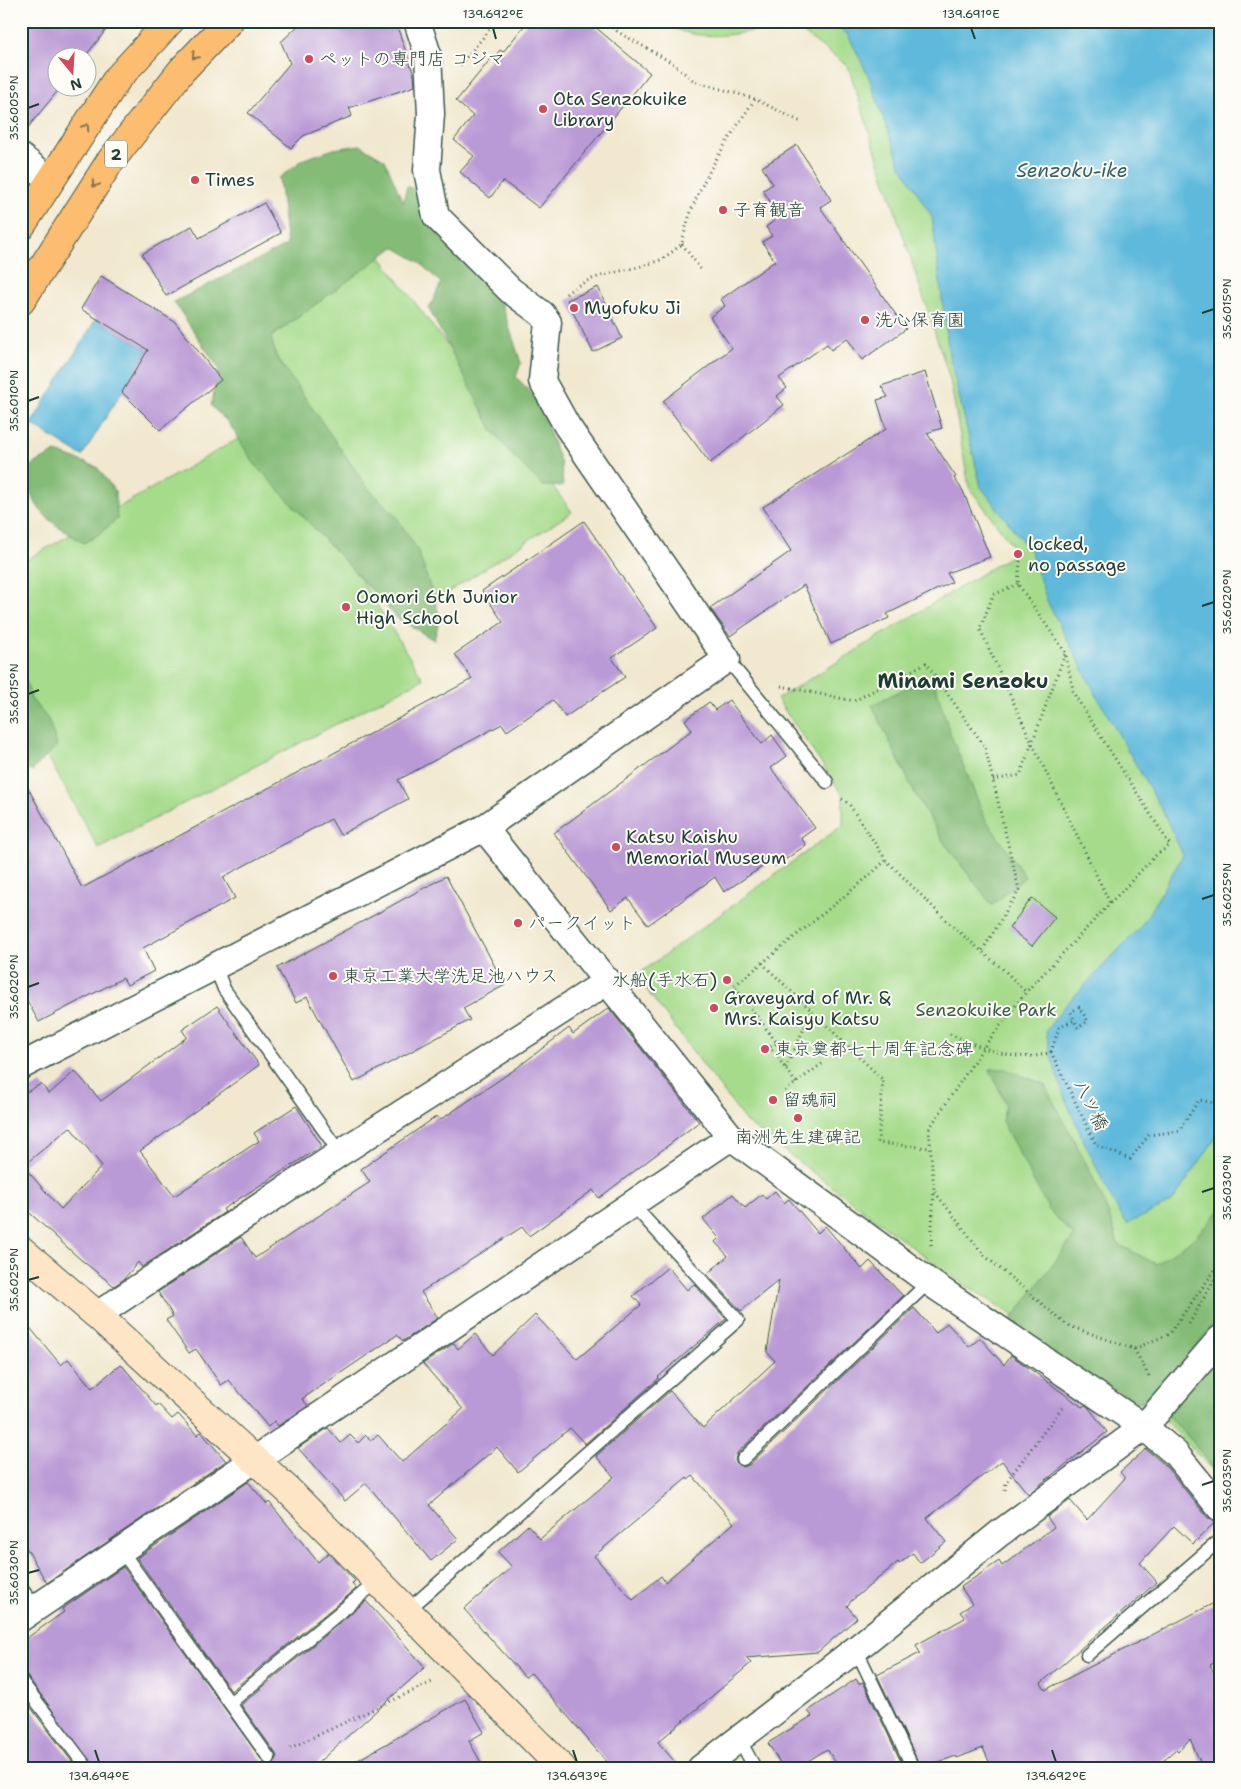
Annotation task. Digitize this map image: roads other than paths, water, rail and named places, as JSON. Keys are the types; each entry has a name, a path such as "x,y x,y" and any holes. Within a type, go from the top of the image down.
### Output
{"main road":[{"name":"2","path":"21,226 117,79 170,21"},
{"name":"2","path":"21,301 109,163 182,70 229,21"}],"street":[{"path":"21,1066 484,828 735,669 567,426 542,381 548,322 542,314 510,290 436,216 428,170 431,114 428,55 417,21"},
{"path":"21,157 50,180"},
{"path":"484,828 731,1137 929,1282 1088,1387 1144,1427 1175,1453 1220,1508"},
{"path":"97,1315 340,1153 608,981"},
{"path":"26,1605 121,1550 731,1137"},
{"path":"21,1250 97,1315 255,1460 379,1580 562,1768"},
{"path":"701,1768 856,1649 1000,1533 1144,1427 1220,1339"}],"lane":[{"path":"735,669 827,782"},
{"path":"215,966 224,989 340,1153"},
{"path":"408,1610 738,1320 632,1204"},
{"path":"743,1459 929,1282"},
{"path":"1088,1655 1220,1540"},
{"path":"121,1550 269,1758"},
{"path":"230,1703 379,1580"},
{"path":"856,1649 913,1768"},
{"path":"21,1682 87,1768"},
{"path":"739,1739 755,1768"}],"water":[{"path":"670,21 711,21 677,27"},
{"name":"Senzoku-ike","path":"829,21 1220,21 1220,1132 1172,1202 1127,1224 1110,1195 1072,1116 1059,1083 1046,1031 1062,1009 1142,925 1183,855 1162,810 1099,700 1047,601 1031,552 981,487 949,355 932,217 900,164 868,75 848,35"},
{"path":"96,319 148,350 82,456 31,424"}],"place":[{"name":"ペットの専門店 コジマ","path":"309,59"},
{"name":"Ota Senzokuike Library","path":"543,109"},
{"name":"Times","path":"195,180"},
{"name":"子育観音","path":"723,210"},
{"name":"Myofuku Ji","path":"574,308"},
{"name":"洗心保育園","path":"865,320"},
{"name":"locked, no passage","path":"1018,554"},
{"name":"Oomori 6th Junior High School","path":"346,607"},
{"name":"Katsu Kaishu Memorial Museum","path":"616,847"},
{"name":"パークイット","path":"518,923"},
{"name":"東京工業大学洗足池ハウス","path":"333,976"},
{"name":"水船(手水石)","path":"727,980"},
{"name":"Graveyard of Mr. & Mrs. Kaisyu Katsu","path":"714,1008"},
{"name":"東京奠都七十周年記念碑","path":"765,1049"},
{"name":"留魂祠","path":"773,1100"},
{"name":"南洲先生建碑記","path":"798,1118"}],"district":[{"name":"Minami Senzoku","path":"963,681"}],"park label":[{"name":"Senzokuike Park","path":"986,1010"}]}
